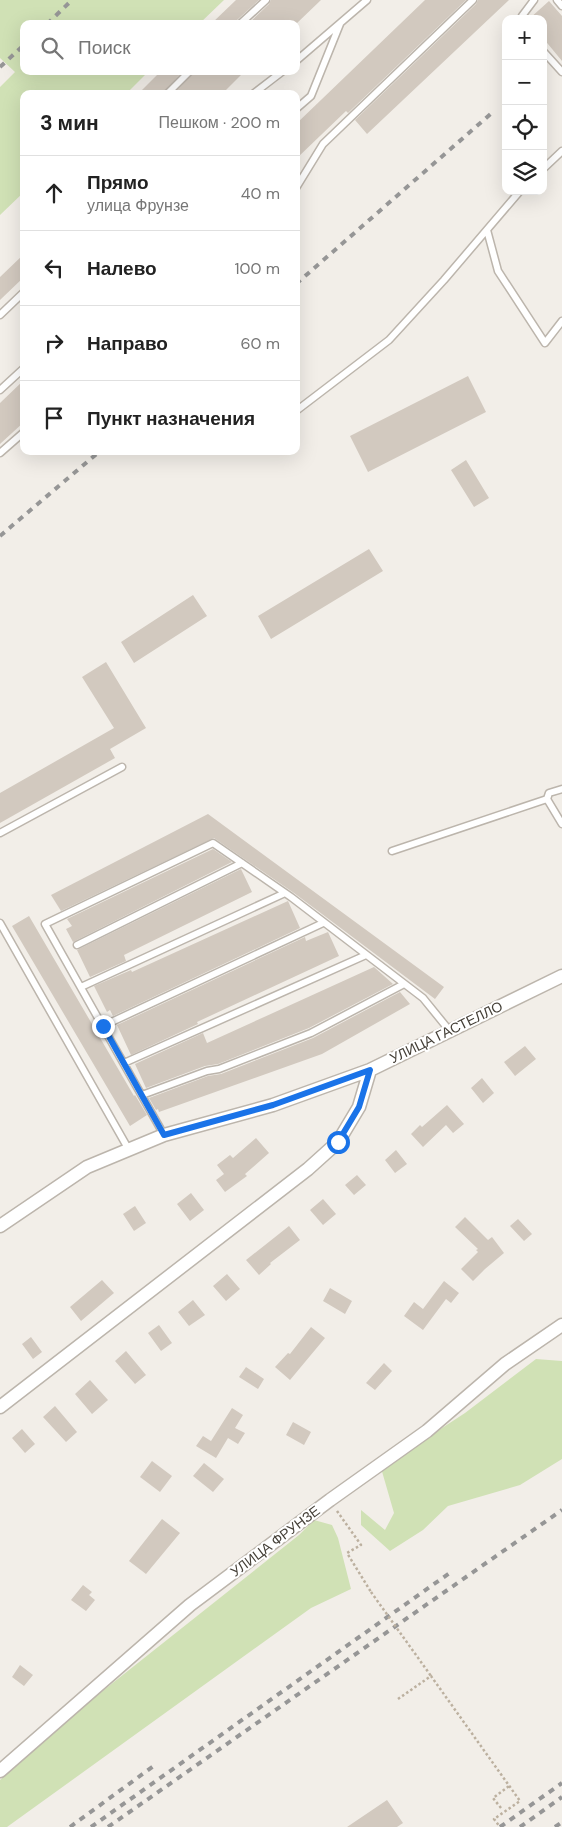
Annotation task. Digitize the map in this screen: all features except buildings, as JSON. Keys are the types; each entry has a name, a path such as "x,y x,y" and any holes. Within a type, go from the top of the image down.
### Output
{"street":[{"name":"УЛИЦА ГАСТЕЛЛО","path":"0,1226 87,1167 164,1135 273,1105 370,1070 562,976"},
{"path":"0,1407 308,1169 338,1142 359,1107 370,1070"},
{"name":"УЛИЦА ФРУНЗЕ","path":"0,1772 190,1605 426,1431 505,1364 562,1325"}],"lane":[{"path":"244,20 266,0"},
{"path":"300,58 367,0"},
{"path":"300,181 323,144 473,0"},
{"path":"523,15 534,0"},
{"path":"557,0 562,6"},
{"path":"300,106 311,96 340,24"},
{"path":"547,56 562,72"},
{"path":"170,90 186,75"},
{"path":"258,90 278,75"},
{"path":"547,165 562,151"},
{"path":"300,408 389,340 444,280 517,195"},
{"path":"487,230 498,271 545,343 562,321"},
{"path":"0,315 20,296"},
{"path":"0,390 20,372"},
{"path":"0,453 20,436"},
{"path":"0,833 122,767"},
{"path":"562,789 549,793 547,799 562,824"},
{"path":"392,852 547,799"},
{"path":"164,1135 45,924 214,843 285,893 423,998 449,1030"},
{"path":"77,945 242,863"},
{"path":"81,987 285,893"},
{"path":"0,923 129,1151"},
{"path":"103,1026 323,923"},
{"path":"124,1062 366,955"},
{"path":"142,1095 207,1071 219,1069 311,1033 404,984"}],"path":[{"path":"330,1500 361,1545 347,1553 371,1592 520,1801 494,1819 500,1827"},
{"path":"398,1698 431,1676"},
{"path":"500,1808 493,1798 509,1786"}],"green space":[{"path":"0,0 224,0 203,20 20,20 20,75 145,75 130,90 20,90 20,196 0,215 0,87 15,72 0,58"},
{"path":"536,1359 562,1361 562,1459 520,1485 448,1506 423,1530 390,1551 361,1525 361,1510 385,1530 394,1513 381,1468 465,1413"},
{"path":"314,1520 332,1525 338,1538 351,1589 311,1608 7,1827 0,1827 0,1780 95,1697 299,1535"}],"railway":[{"path":"51,20 72,0"},
{"path":"0,67 20,49"},
{"path":"300,281 494,111"},
{"path":"0,536 95,455"},
{"path":"108,1827 562,1510"},
{"path":"91,1827 451,1572"},
{"path":"70,1827 155,1765"},
{"path":"500,1827 562,1783"},
{"path":"520,1827 562,1797"},
{"path":"555,1827 562,1822"}],"route":[{"path":"103,1026 164,1135 273,1105 370,1070 359,1107 338,1142"}]}
